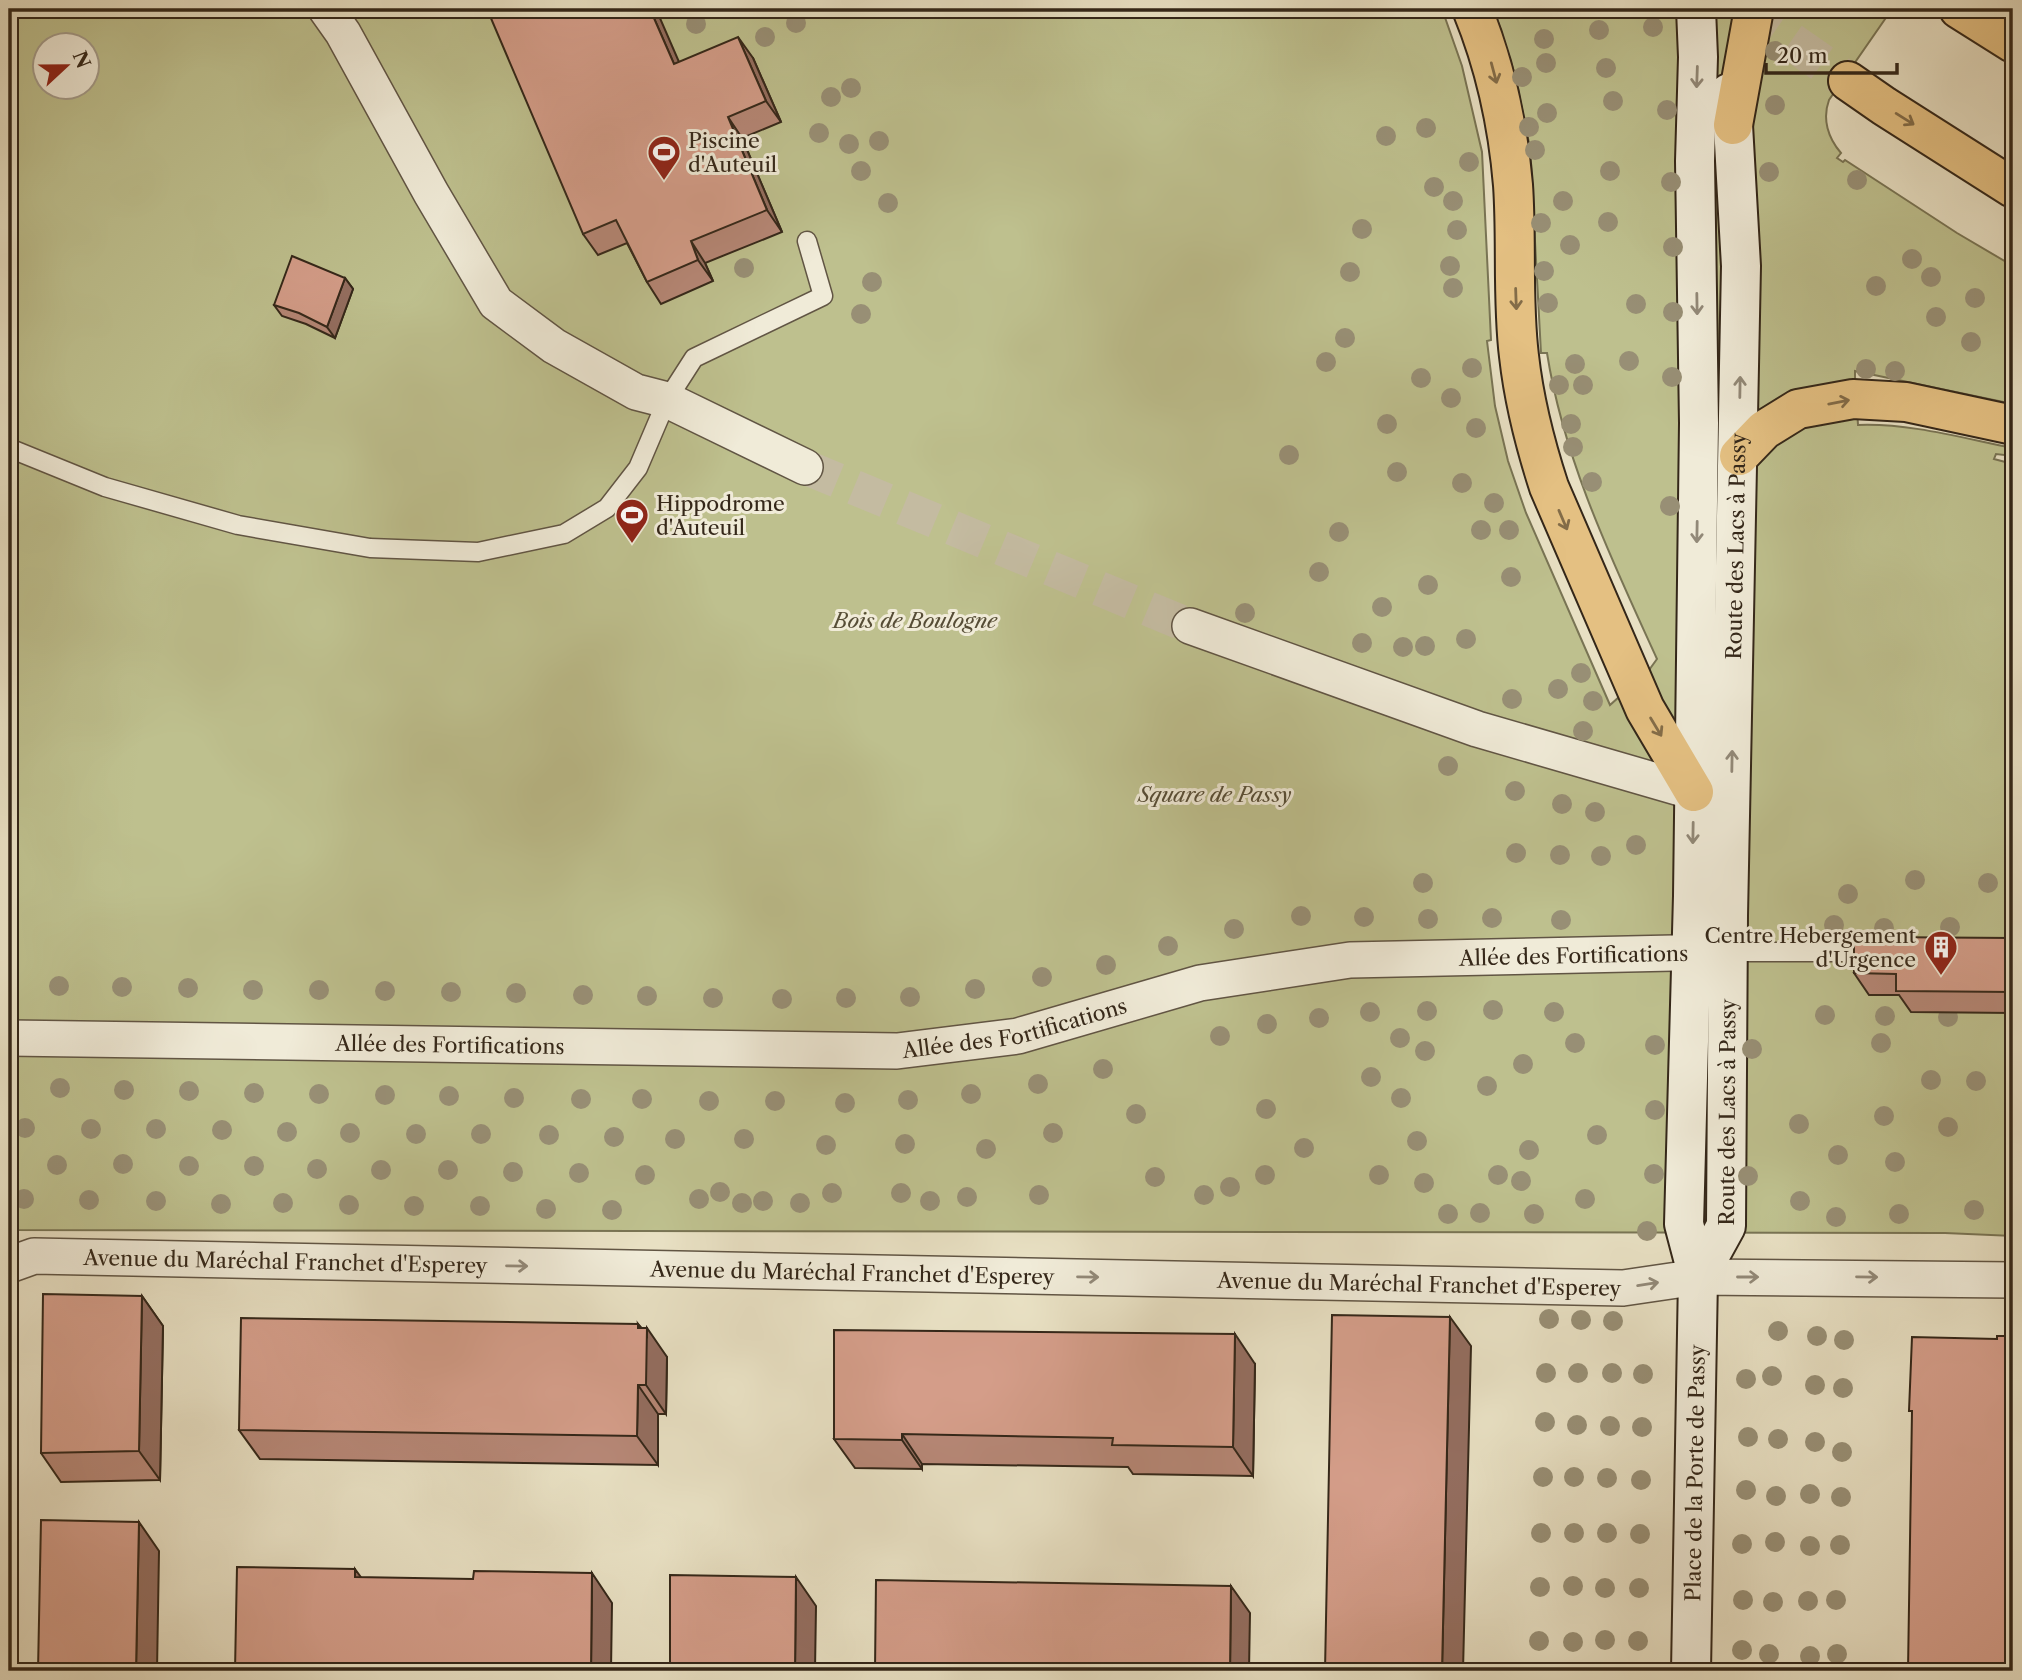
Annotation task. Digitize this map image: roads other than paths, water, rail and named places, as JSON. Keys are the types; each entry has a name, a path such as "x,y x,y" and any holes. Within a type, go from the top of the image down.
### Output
{"highway":[{"path":"1472,9 1483,37 1506,127 1513,185 1518,353 1536,449 1549,486 1645,709 1694,792"},
{"path":"1733,125 1754,9"},
{"path":"1959,9 2013,43"},
{"path":"1978,9 2013,22"},
{"path":"1848,81 2013,188"},
{"path":"1739,456 1764,430 1798,410 1853,399 1906,402 2013,425"}],"main road":[{"name":"Route des Lacs à Passy","path":"1696,9 1698,57 1695,161 1699,423 1694,792 1710,952"},
{"name":"Route des Lacs à Passy","path":"1698,1277 1684,1224 1710,952 1739,456 1741,266 1733,125 1716,9"},
{"name":"Place de la Porte de Passy","path":"1691,1671 1698,1277"}],"street":[{"path":"326,9 343,33 431,193 496,303 554,345 636,392 667,400 805,467"},
{"path":"1190,626 1477,729 1694,792"},
{"name":"Allée des Fortifications","path":"9,1038 897,1051 1018,1036 1200,983 1350,960 1710,952"},
{"name":"Avenue du Maréchal Franchet d'Esperey","path":"9,1266 34,1256 1623,1288 1698,1277 2013,1280"}],"lane":[{"path":"9,448 105,487 238,525 370,548 478,552 564,534 607,508 638,468 667,400 694,358 823,296 807,241"},
{"name":"Allée des Fortifications","path":"1710,952 1862,952 1898,947"}],"tunnel":[{"path":"1744,9 1848,81"},
{"path":"805,467 1190,626"}],"place":[{"name":"Piscine d'Auteuil","path":"664,182"},
{"name":"Hippodrome d'Auteuil","path":"632,545"},
{"name":"Centre Hebergement d'Urgence","path":"1941,977"}],"park label":[{"name":"Bois de Boulogne","path":"915,620"},
{"name":"Square de Passy","path":"1215,794"}]}
